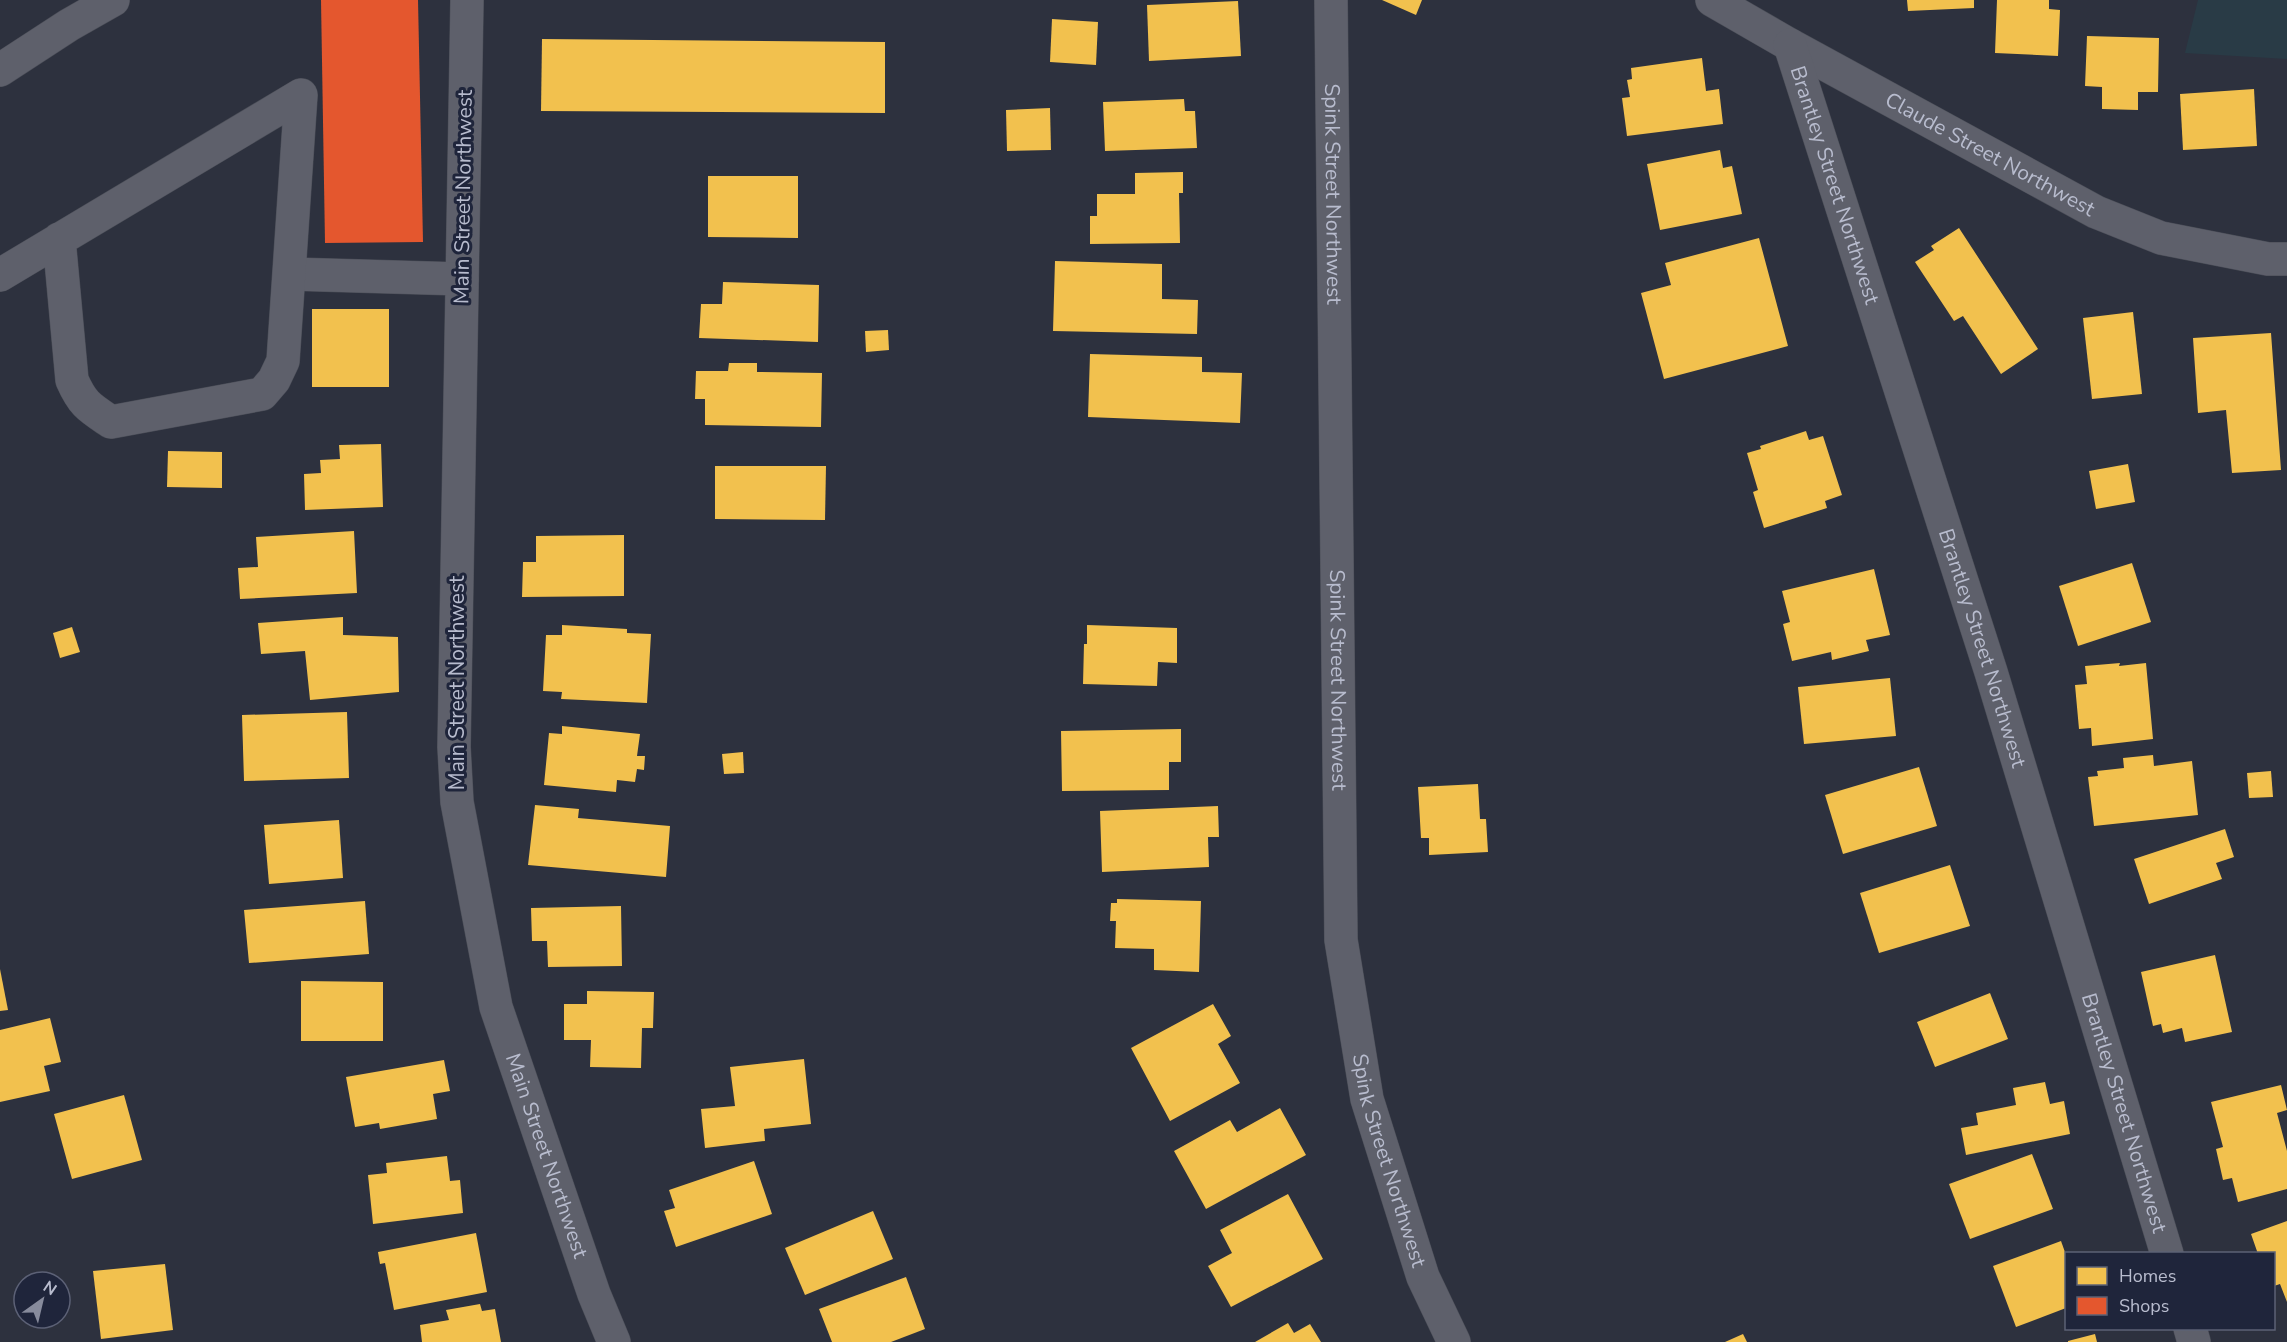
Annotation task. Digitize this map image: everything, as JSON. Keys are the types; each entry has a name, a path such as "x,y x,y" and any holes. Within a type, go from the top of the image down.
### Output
{"street":[{"path":"0,70 69,25 113,0"},
{"name":"Main Street Northwest","path":"467,0 454,747 457,802 496,1007 594,1294 614,1342"},
{"name":"Spink Street Northwest","path":"1331,0 1341,940 1366,1099 1423,1277 1454,1342"},
{"name":"Claude Street Northwest","path":"1712,0 2096,212 2161,238 2268,259 2287,260"},
{"name":"Brantley Street Northwest","path":"1790,45 1991,672 2166,1252"},
{"path":"0,275 59,239 301,95 283,361 274,380 262,394 111,422 80,398 72,380 59,239"},
{"path":"290,274 462,279"}],"shaded area":[{"path":"2198,0 2287,0 2287,59 2185,53"}],"building: Homes":[{"path":"1382,0 1422,0 1416,15"},
{"path":"1907,0 1974,0 1974,8 1908,11"},
{"path":"1997,0 2049,0 2049,9 2060,10 2058,56 1995,53"},
{"path":"1238,1 1241,56 1149,61 1147,5"},
{"path":"1052,19 1098,22 1096,65 1050,62"},
{"path":"2087,36 2159,38 2158,92 2138,92 2138,110 2102,109 2102,87 2085,86"},
{"path":"542,39 885,42 885,113 541,111"},
{"path":"1702,58 1706,91 1719,89 1723,124 1627,136 1622,98 1630,97 1627,80 1632,79 1631,68"},
{"path":"2254,89 2257,146 2183,150 2180,94"},
{"path":"1184,99 1185,111 1195,111 1197,148 1105,151 1103,102"},
{"path":"1050,108 1051,150 1007,151 1006,110"},
{"path":"1720,150 1723,168 1732,166 1742,214 1660,230 1647,164"},
{"path":"1183,172 1183,193 1179,193 1180,243 1090,244 1090,216 1097,216 1097,194 1135,194 1135,173"},
{"path":"708,176 798,176 798,238 708,237"},
{"path":"1959,228 2038,349 2001,374 1963,316 1954,321 1915,262 1934,250 1931,246"},
{"path":"1759,238 1788,346 1664,379 1641,293 1671,285 1665,263"},
{"path":"1055,261 1162,264 1162,299 1198,300 1197,334 1053,331"},
{"path":"723,282 819,285 818,342 699,338 701,304 722,304"},
{"path":"312,309 389,309 389,387 312,387"},
{"path":"2133,312 2142,394 2092,399 2083,318"},
{"path":"888,330 889,350 866,352 865,331"},
{"path":"2271,333 2281,470 2232,473 2226,410 2198,413 2193,338"},
{"path":"1090,354 1202,357 1202,372 1242,373 1240,423 1088,417"},
{"path":"729,363 757,363 757,372 822,373 821,427 705,425 705,399 695,399 696,371 728,371"},
{"path":"1806,431 1809,440 1823,436 1842,495 1825,501 1827,508 1764,528 1753,492 1758,490 1747,453 1761,449 1760,446"},
{"path":"381,444 383,507 305,510 304,474 321,473 320,460 340,459 339,445"},
{"path":"168,451 222,452 222,488 167,487"},
{"path":"2128,464 2135,502 2096,509 2089,471"},
{"path":"715,466 826,466 825,520 715,519"},
{"path":"354,531 357,593 240,599 238,568 258,567 256,537"},
{"path":"624,535 624,596 522,597 523,562 536,562 536,536"},
{"path":"2132,563 2151,622 2078,646 2059,586"},
{"path":"1874,569 1890,635 1866,640 1869,651 1832,660 1831,652 1792,661 1783,624 1790,622 1782,591"},
{"path":"343,617 343,635 398,637 399,692 310,700 305,651 261,654 258,623"},
{"path":"562,625 627,629 627,633 651,634 647,703 561,699 562,692 543,691 546,635 562,635"},
{"path":"1087,625 1177,628 1177,663 1158,662 1157,686 1083,684"},
{"path":"72,627 80,652 60,658 53,633"},
{"path":"2120,663 2119,666 2146,663 2153,739 2092,746 2091,728 2079,729 2075,685 2087,684 2085,666"},
{"path":"1890,678 1896,736 1804,744 1798,687"},
{"path":"347,712 349,778 244,781 242,715"},
{"path":"562,726 640,734 637,756 645,756 644,770 637,769 635,782 617,780 616,792 544,785 549,733 562,734"},
{"path":"1181,729 1181,762 1169,762 1169,790 1062,791 1061,731"},
{"path":"743,752 744,773 724,774 722,754"},
{"path":"2153,755 2154,766 2192,761 2198,815 2094,826 2088,777 2098,776 2097,771 2124,768 2123,758"},
{"path":"1919,767 1937,826 1843,854 1825,795"},
{"path":"2271,771 2273,797 2249,798 2247,773"},
{"path":"1478,784 1480,819 1486,819 1488,852 1429,855 1429,838 1421,838 1418,787"},
{"path":"535,805 579,809 578,818 670,826 666,877 528,865"},
{"path":"1218,806 1219,837 1208,837 1209,867 1102,872 1100,811"},
{"path":"339,820 343,878 269,884 264,825"},
{"path":"2225,829 2234,857 2216,863 2222,879 2149,904 2134,859"},
{"path":"1950,865 1970,926 1879,953 1860,893"},
{"path":"1117,899 1201,901 1199,972 1154,970 1154,949 1115,948 1116,921 1110,921 1111,903 1117,903"},
{"path":"365,901 369,954 249,963 244,910"},
{"path":"621,906 622,966 548,967 547,941 532,941 531,908"},
{"path":"2215,955 2232,1032 2185,1042 2182,1028 2163,1033 2161,1024 2153,1026 2141,972"},
{"path":"0,969 8,1010 0,1011"},
{"path":"301,981 383,982 383,1041 301,1041"},
{"path":"587,991 654,992 653,1028 642,1028 641,1068 590,1067 591,1040 564,1040 564,1004 587,1004"},
{"path":"1990,993 2008,1039 1935,1067 1917,1022"},
{"path":"1213,1004 1231,1036 1218,1044 1240,1083 1170,1121 1131,1048"},
{"path":"50,1018 61,1062 44,1066 50,1091 0,1102 0,1030"},
{"path":"804,1059 811,1124 764,1129 765,1141 705,1148 701,1109 735,1106 730,1067"},
{"path":"444,1060 450,1091 433,1094 437,1119 380,1129 379,1123 355,1127 346,1077"},
{"path":"2045,1082 2050,1104 2064,1101 2070,1134 1966,1155 1961,1128 1978,1125 1976,1113 2016,1105 2013,1088"},
{"path":"2281,1085 2287,1110 2277,1113 2287,1151 2287,1189 2238,1202 2232,1178 2223,1180 2216,1149 2223,1147 2211,1102"},
{"path":"124,1095 142,1160 72,1179 54,1114"},
{"path":"1280,1108 1306,1155 1206,1209 1174,1151 1230,1120 1237,1132"},
{"path":"2032,1154 2053,1209 1970,1239 1949,1184"},
{"path":"447,1156 450,1181 460,1180 463,1213 373,1224 368,1175 387,1173 386,1163"},
{"path":"754,1161 772,1214 676,1247 664,1211 675,1208 669,1190"},
{"path":"1288,1194 1323,1259 1231,1307 1208,1266 1232,1253 1220,1230"},
{"path":"873,1211 893,1259 805,1295 785,1248"},
{"path":"2287,1221 2287,1302 2280,1284 2275,1286 2275,1252 2257,1252 2251,1234"},
{"path":"476,1233 487,1292 394,1310 385,1263 380,1264 378,1252"},
{"path":"2061,1241 2065,1252 2065,1308 2016,1327 1993,1266"},
{"path":"165,1264 173,1330 101,1339 93,1271"},
{"path":"906,1277 925,1329 891,1342 832,1342 819,1309"},
{"path":"480,1304 482,1311 495,1309 501,1342 422,1342 420,1325 449,1320 446,1310"},
{"path":"1288,1323 1294,1333 1310,1324 1321,1342 1255,1342"},
{"path":"1743,1334 1747,1342 1725,1342"},
{"path":"2095,1334 2097,1342 2068,1342 2068,1341"}],"building: Shops":[{"path":"321,0 418,0 423,242 325,243"}]}
